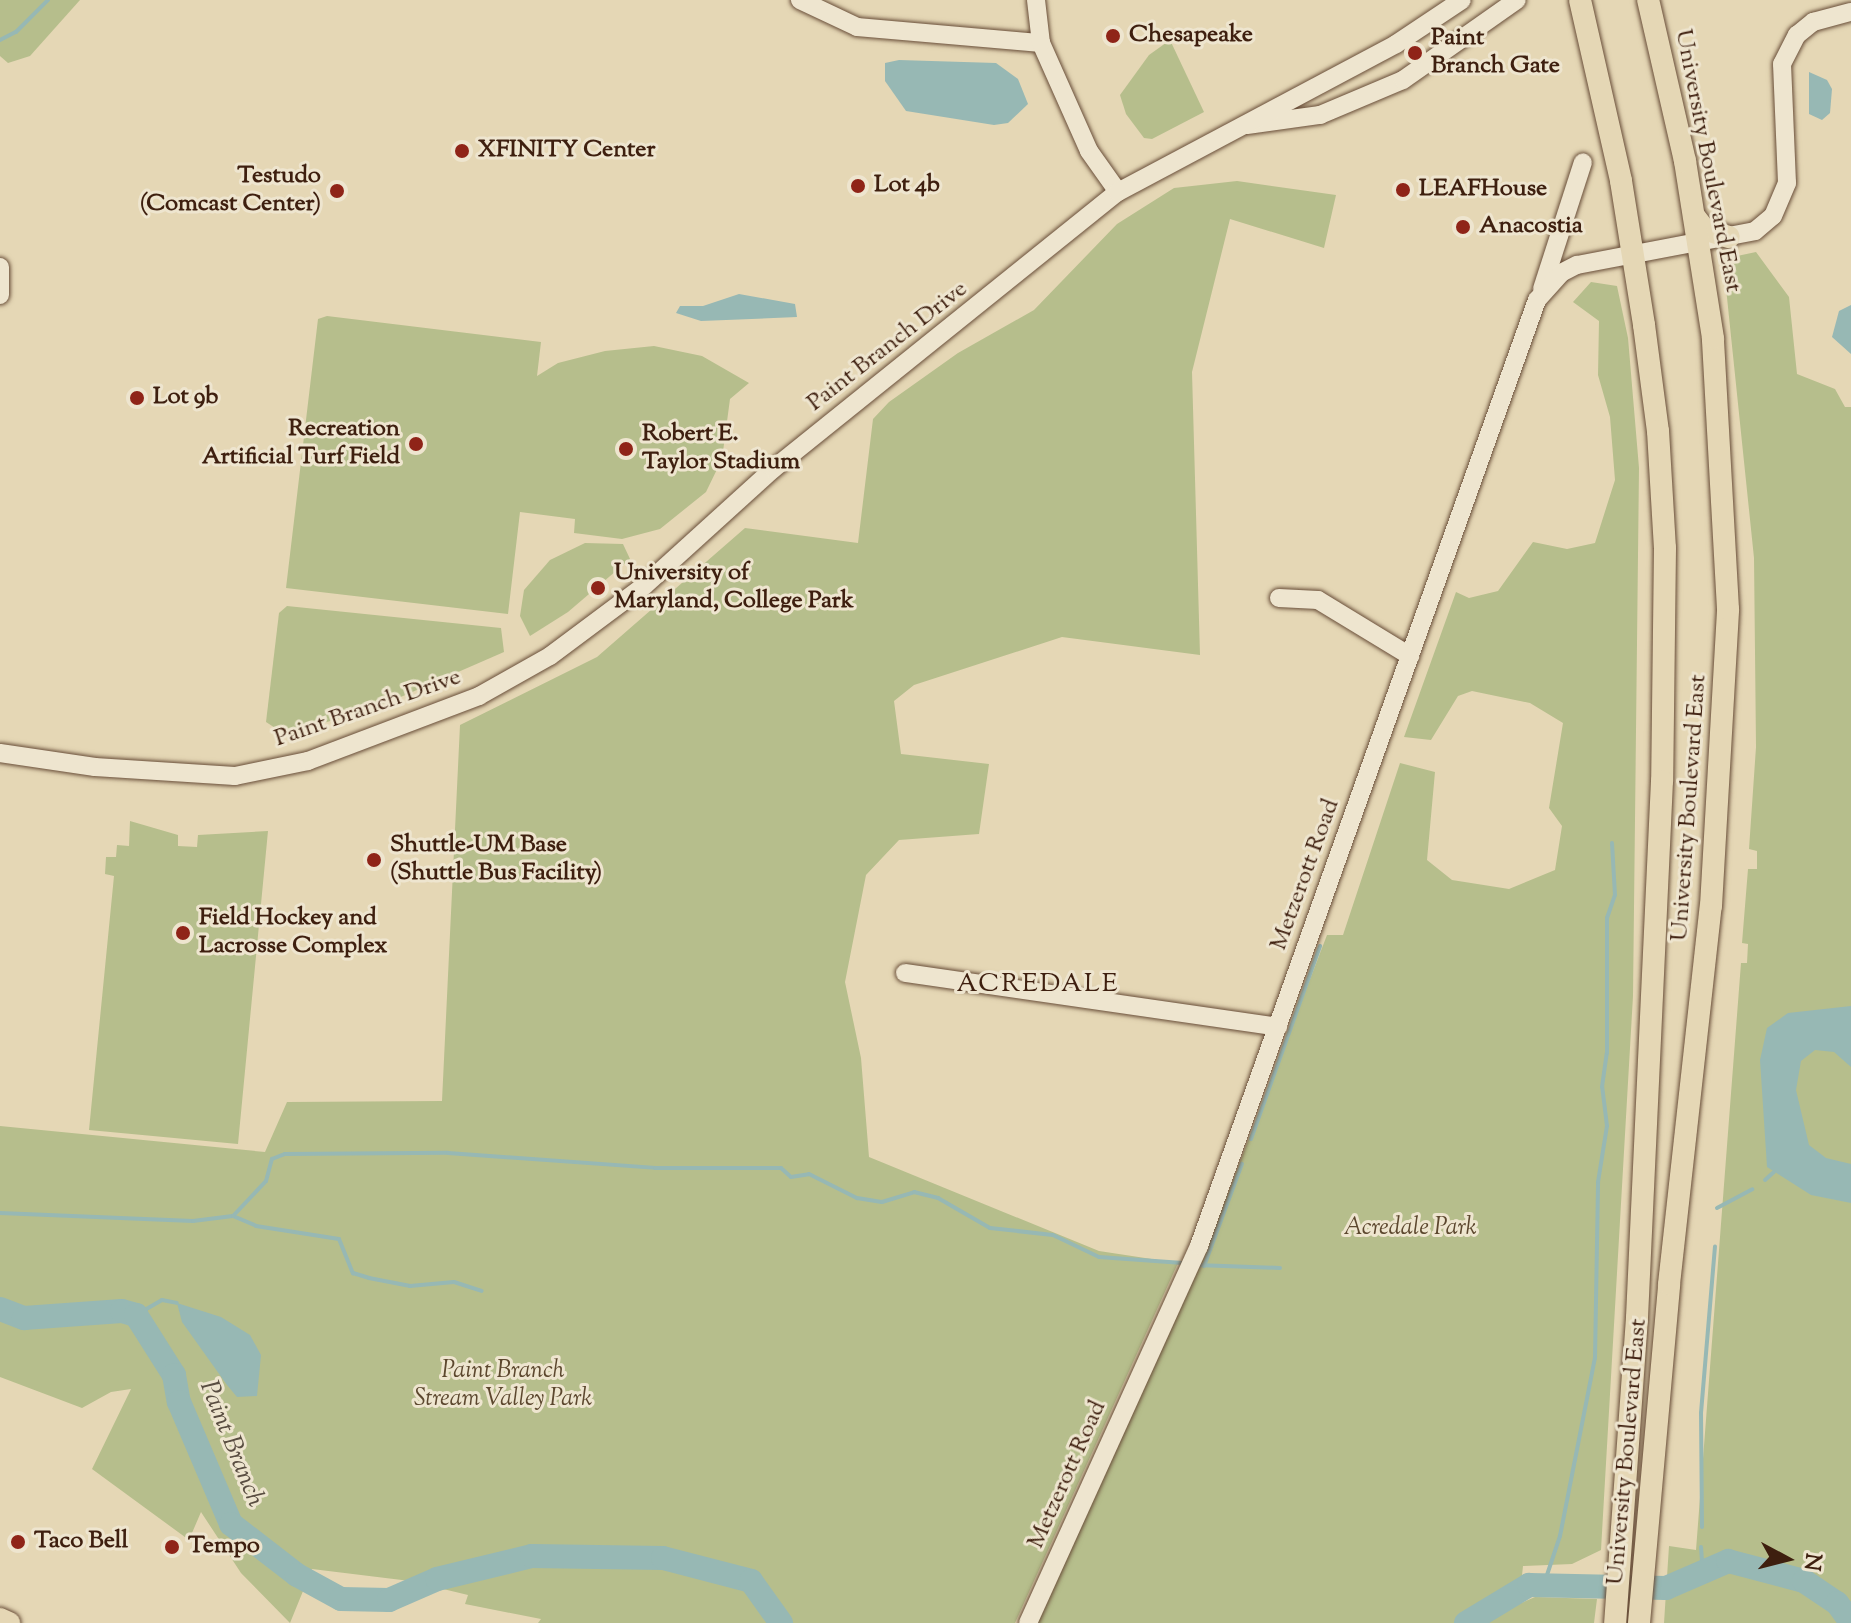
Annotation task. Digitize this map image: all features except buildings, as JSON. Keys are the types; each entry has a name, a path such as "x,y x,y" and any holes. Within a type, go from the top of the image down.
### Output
{"main road":[{"name":"University Boulevard East","path":"1580,0 1633,251 1658,431 1666,653 1637,1318 1615,1622"},
{"name":"University Boulevard East","path":"1639,1623 1711,906 1726,700 1727,550 1713,338 1695,217 1648,0"},
{"path":"1695,217 1704,229 1729,237"},
{"path":"0,1619 9,1623"}],"street":[{"path":"800,0 857,27 1041,43"},
{"path":"1036,0 1041,43 1089,151 1118,192"},
{"name":"Paint Branch Drive","path":"0,753 95,767 235,776 308,761 479,696 550,656 644,586 773,469 1118,192 1232,127 1396,44 1462,0"},
{"name":"Paint Branch Drive","path":"1232,127 1320,115 1403,80 1517,0"},
{"path":"1540,293 1569,268 1633,251 1699,243 1755,231 1782,202 1787,183 1782,64 1789,48 1813,22 1851,12"},
{"name":"Metzerott Road","path":"1028,1623 1192,1262 1540,293 1583,162"},
{"path":"0,267 0,295"},
{"path":"1279,598 1318,600 1410,656"},
{"path":"905,973 1278,1027"}],"green space":[{"path":"0,0 80,0 30,56 8,63 0,56"},
{"path":"1170,40 1204,112 1152,139 1144,138 1126,114 1120,95 1149,55"},
{"name":"Paint Branch Stream Valley Park","path":"1237,181 1336,195 1324,248 1230,219 1192,372 1200,655 1062,637 914,685 894,701 901,754 989,764 979,834 899,840 866,875 845,982 861,1058 869,1157 1099,1251 1178,1263 1015,1623 538,1623 541,1619 465,1604 468,1595 410,1581 312,1569 290,1623 241,1573 201,1512 189,1540 92,1469 131,1389 111,1392 82,1408 0,1377 0,1126 265,1152 287,1102 442,1101 460,725 597,657 745,528 858,543 873,419 889,402 958,353 1034,310 1117,224 1174,188"},
{"path":"1756,252 1789,297 1797,374 1835,389 1845,407 1851,407 1851,1623 1664,1623 1669,1546 1696,1550 1741,963 1747,963 1748,944 1742,943 1748,869 1757,869 1757,851 1749,849 1756,747 1754,558 1723,259"},
{"name":"Acredale Park","path":"1591,282 1617,286 1628,338 1639,468 1633,996 1601,1550 1572,1564 1523,1566 1519,1604 1535,1597 1597,1599 1594,1623 1036,1623 1222,1209 1327,935 1343,935 1400,763 1435,772 1427,860 1452,880 1509,889 1555,870 1562,826 1549,808 1563,723 1530,703 1472,691 1458,696 1431,740 1404,737 1456,592 1469,598 1498,591 1533,542 1567,549 1595,543 1615,480 1610,417 1598,375 1599,321 1573,302"},
{"name":"Recreation Artificial Turf Field","path":"327,316 541,342 537,376 558,363 605,351 654,346 702,356 749,383 730,399 722,459 706,492 660,529 622,539 574,533 575,519 520,512 508,614 286,588 318,319"},
{"path":"585,543 623,544 630,559 568,612 530,636 520,616 524,590 550,560"},
{"path":"287,606 501,628 504,652 387,703 286,735 266,722 279,613"},
{"name":"Field Hockey and Lacrosse Complex","path":"130,821 178,835 178,846 197,847 198,835 268,831 238,1144 89,1130 114,876 105,874 106,857 116,857 117,845 129,846"}],"water":[{"path":"899,60 996,63 1018,79 1028,104 1008,123 994,125 906,111 885,81 885,63"},
{"path":"1809,72 1827,80 1832,89 1830,113 1822,120 1809,114"},
{"path":"739,294 795,304 797,317 701,321 676,313 680,306 703,306"},
{"path":"1851,305 1851,354 1832,337 1839,311"},
{"path":"1851,1006 1851,1067 1834,1052 1815,1050 1801,1061 1796,1090 1809,1145 1826,1158 1851,1164 1851,1203 1811,1195 1767,1167 1760,1060 1767,1028 1788,1013"},
{"path":"177,1303 221,1317 250,1335 261,1355 257,1396 237,1397 182,1322"}],"waterway":[{"path":"0,40 16,32 48,0"},
{"path":"1544,1584 1560,1536 1595,1358 1598,1182 1607,1126 1602,1087 1607,1053 1607,918 1615,895 1612,843"},
{"path":"1251,1139 1320,946"},
{"path":"233,1216 266,1181 272,1159 285,1154 448,1153 655,1168 781,1168 791,1177 809,1174 857,1198 882,1202 914,1192 938,1198 990,1228 1053,1235 1099,1257 1183,1263"},
{"path":"1204,1266 1242,1164"},
{"path":"1765,1180 1774,1172"},
{"path":"1717,1208 1752,1189"},
{"path":"0,1213 193,1221 233,1216 256,1226 339,1239 353,1273 369,1278 410,1286 454,1282 482,1291"},
{"path":"1702,1527 1701,1413 1715,1247"},
{"path":"1196,1265 1280,1268"},
{"path":"136,1315 162,1300 177,1303"},
{"name":"Paint Branch","path":"0,1309 24,1318 122,1311 136,1315 174,1375 179,1402 231,1524 297,1575 341,1599 389,1600 437,1579 532,1556 663,1558 751,1581 781,1623"},
{"path":"1689,1578 1702,1561 1701,1547"},
{"name":"Paint Branch","path":"1466,1623 1529,1585 1666,1588 1728,1561 1804,1581 1837,1603 1851,1622"}],"place":[{"name":"Chesapeake","path":"1113,36"},
{"name":"Paint Branch Gate","path":"1415,53"},
{"name":"XFINITY Center","path":"462,151"},
{"name":"Lot 4b","path":"858,186"},
{"name":"LEAFHouse","path":"1403,190"},
{"name":"Testudo (Comcast Center)","path":"337,191"},
{"name":"Anacostia","path":"1463,227"},
{"name":"Lot 9b","path":"137,398"},
{"name":"Recreation Artificial Turf Field","path":"416,444"},
{"name":"Robert E. Taylor Stadium","path":"626,449"},
{"name":"University of Maryland, College Park","path":"598,588"},
{"name":"Shuttle-UM Base (Shuttle Bus Facility)","path":"374,860"},
{"name":"Field Hockey and Lacrosse Complex","path":"183,933"},
{"name":"Taco Bell","path":"18,1542"},
{"name":"Tempo","path":"172,1547"}],"district":[{"name":"ACREDALE","path":"1038,985"}]}
